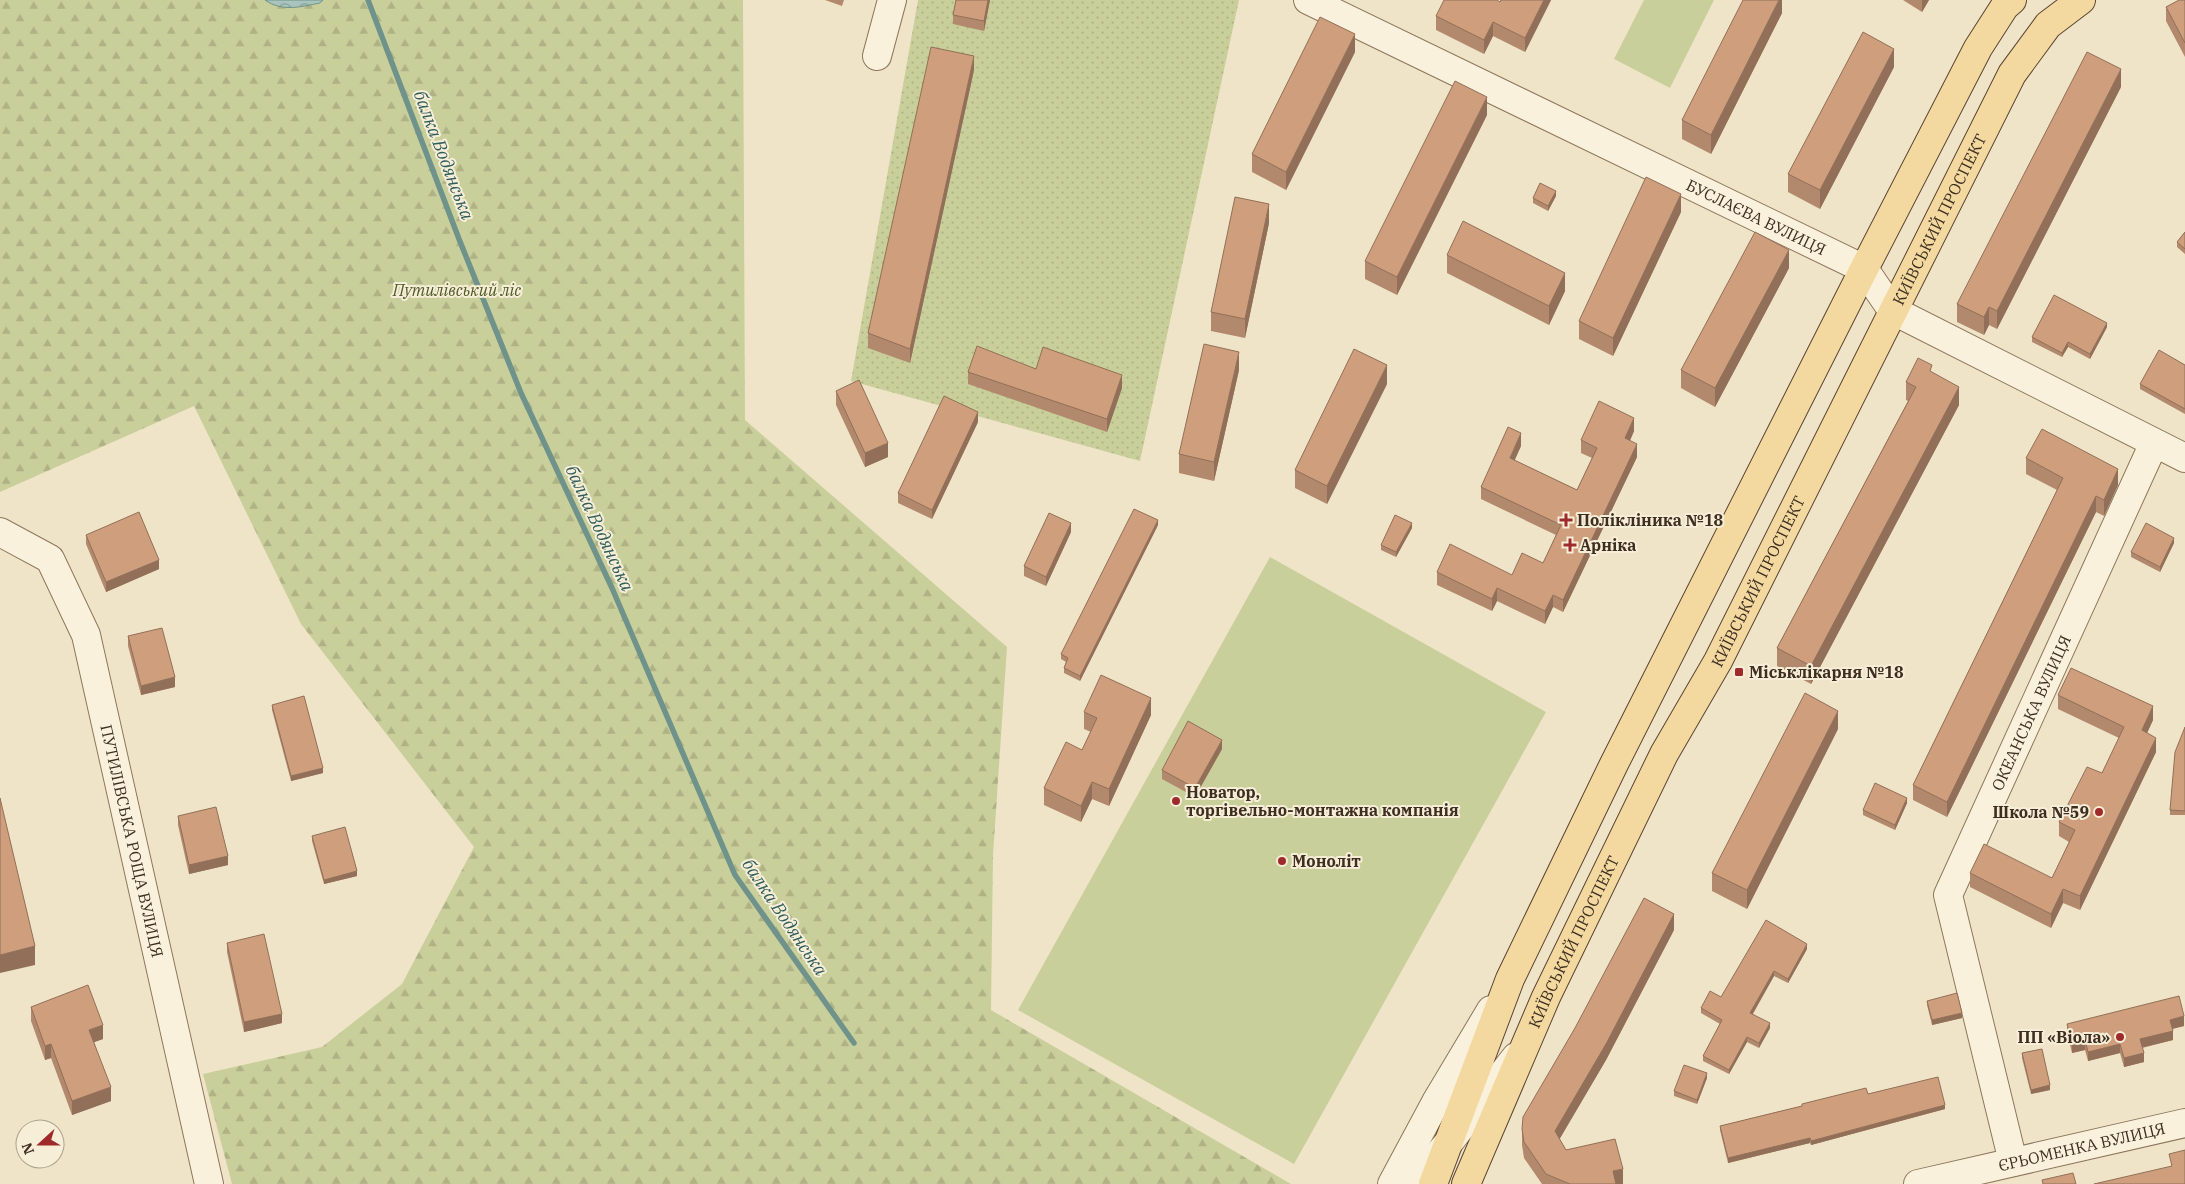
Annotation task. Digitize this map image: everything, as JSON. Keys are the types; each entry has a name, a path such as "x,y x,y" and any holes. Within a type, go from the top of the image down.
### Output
{"main road":[{"path":"1433,1184 1510,979 1625,743 1864,269 1978,48 2005,6 2012,0"},
{"name":"КИЇВСЬКИЙ ПРОСПЕКТ","path":"1466,1184 1522,1049 1664,754 1718,661 1892,310 2012,74 2048,25 2081,0"},
{"path":"1510,979 1546,997"}],"street":[{"path":"878,56 892,0"},
{"name":"БУСЛАЄВА ВУЛИЦЯ","path":"1318,2 1864,269 1892,310 2185,458"},
{"name":"ОКЕАНСЬКА ВУЛИЦЯ","path":"2014,1162 1948,895 2154,443"},
{"name":"ПУТИЛІВСЬКА РОЩА ВУЛИЦЯ","path":"0,532 50,559 86,635 210,1184"},
{"path":"1392,1184 1436,1102 1510,979"},
{"path":"1413,1184 1450,1141 1522,1049"},
{"name":"ЄРЬОМЕНКА ВУЛИЦЯ","path":"1918,1184 2185,1123"}],"green space":[{"name":"Путилівський ліс","path":"0,0 743,0 745,420 1007,647 993,855 991,1010 1291,1184 232,1184 203,1074 322,1047 402,984 474,847 301,624 194,406 0,492"},
{"path":"918,0 1239,0 1140,461 851,381"},
{"path":"1644,0 1714,0 1670,88 1614,59"},
{"name":"Моноліт","path":"1270,557 1546,712 1294,1164 1018,1010"}],"water":[{"path":"265,0 323,0 320,3 305,6 285,7 271,4"}],"building":[{"path":"956,0 988,0 984,21 953,15"},
{"path":"1444,0 1497,0 1500,2 1501,0 1544,0 1525,38 1493,22 1484,40 1436,16"},
{"path":"1743,0 1779,0 1711,135 1682,120"},
{"path":"2179,0 2185,0 2185,43 2166,7"},
{"path":"1320,17 1355,34 1286,172 1252,154"},
{"path":"1863,32 1894,49 1820,190 1788,174"},
{"path":"931,47 974,56 910,349 868,333"},
{"path":"2087,52 2121,69 1997,311 1989,307 1984,317 1957,304"},
{"path":"1455,81 1487,97 1397,277 1365,261"},
{"path":"1646,177 1681,194 1613,338 1579,321"},
{"path":"1540,183 1556,191 1548,206 1533,198"},
{"path":"1235,197 1269,204 1245,319 1211,312"},
{"path":"1463,221 1565,273 1549,306 1447,255"},
{"path":"1755,232 1789,250 1715,388 1681,370"},
{"path":"2185,232 2185,249 2177,242"},
{"path":"2054,295 2107,323 2090,354 2068,342 2062,353 2032,337"},
{"path":"1204,344 1239,352 1214,462 1179,454"},
{"path":"977,346 1036,369 1043,347 1122,375 1107,419 968,372"},
{"path":"1354,349 1387,365 1327,486 1295,470"},
{"path":"2159,350 2185,365 2185,409 2140,384"},
{"path":"1918,358 1932,365 1930,371 1959,387 1811,666 1777,648 1916,387 1906,382"},
{"path":"859,380 888,443 865,453 836,391"},
{"path":"944,396 978,412 932,510 898,493"},
{"name":"Полікліника №18","path":"1599,401 1634,418 1625,438 1637,444 1563,600 1553,595 1545,611 1497,588 1492,599 1437,572 1450,544 1512,575 1522,553 1543,563 1561,525 1481,487 1508,427 1521,433 1510,458 1577,490 1597,448 1581,440"},
{"path":"2042,429 2118,469 2104,500 2096,496 1947,802 1913,785 2063,478 2026,458"},
{"path":"1134,509 1158,520 1080,676 1064,668 1068,658 1061,654"},
{"path":"139,512 159,560 106,582 86,535"},
{"path":"1049,513 1071,523 1046,577 1024,566"},
{"path":"1395,515 1412,523 1396,552 1381,545"},
{"path":"2146,523 2174,538 2160,567 2131,552"},
{"path":"162,628 175,677 141,686 128,636"},
{"name":"Школа №59","path":"2071,668 2153,706 2142,730 2156,738 2080,896 2063,889 2051,914 1970,873 1984,844 2052,878 2075,830 2059,822 2087,767 2102,773 2124,727 2058,695"},
{"path":"1101,675 1151,698 1109,789 1092,782 1081,806 1044,788 1066,742 1082,750 1097,718 1084,712"},
{"path":"1805,693 1838,711 1747,890 1712,873"},
{"path":"304,696 323,768 291,776 272,705"},
{"path":"1188,721 1222,740 1195,788 1162,770"},
{"path":"2185,727 2185,811 2170,810 2175,752"},
{"path":"1875,783 1907,798 1895,825 1863,810"},
{"path":"0,798 35,946 0,955"},
{"path":"216,807 228,856 189,865 178,816"},
{"path":"345,827 357,871 324,880 312,836"},
{"path":"1644,898 1674,914 1606,1044 1555,1131 1566,1150 1615,1139 1623,1169 1613,1171 1616,1184 1570,1184 1546,1174 1524,1142 1523,1117 1575,1028"},
{"path":"1766,920 1807,944 1788,979 1774,971 1750,1013 1770,1023 1759,1043 1747,1037 1729,1070 1703,1056 1722,1020 1701,1008 1710,991 1721,997"},
{"path":"264,934 282,1014 244,1022 227,943"},
{"path":"88,985 103,1025 89,1030 111,1087 72,1101 51,1044 45,1046 31,1007"},
{"path":"1957,993 1962,1013 1932,1020 1927,1001"},
{"name":"ПП «Віола»","path":"2179,996 2184,1016 2170,1020 2173,1031 2140,1039 2144,1053 2124,1058 2120,1044 2088,1052 2085,1040 2072,1043 2067,1024"},
{"path":"2042,1049 2050,1085 2031,1090 2022,1053"},
{"path":"1684,1065 1707,1073 1697,1100 1674,1091"},
{"path":"1938,1077 1945,1105 1811,1141 1810,1138 1728,1158 1720,1126 1866,1088 1868,1094"},
{"path":"2185,1150 2185,1184 2094,1184 2172,1166 2169,1154"},
{"path":"2073,1173 2076,1184 2043,1184 2042,1180"}],"waterway":[{"name":"балка Водянська","path":"368,0 459,239 521,393 612,588 735,875 854,1043"}],"place":[{"name":"Полікліника №18","path":"1566,520"},
{"name":"Арніка","path":"1570,545"},
{"name":"Міськлікарня №18","path":"1739,672"},
{"name":"Новатор, торгівельно-монтажна компанія","path":"1176,801"},
{"name":"Школа №59","path":"2099,812"},
{"name":"Моноліт","path":"1282,861"},
{"name":"ПП «Віола»","path":"2120,1037"}]}
